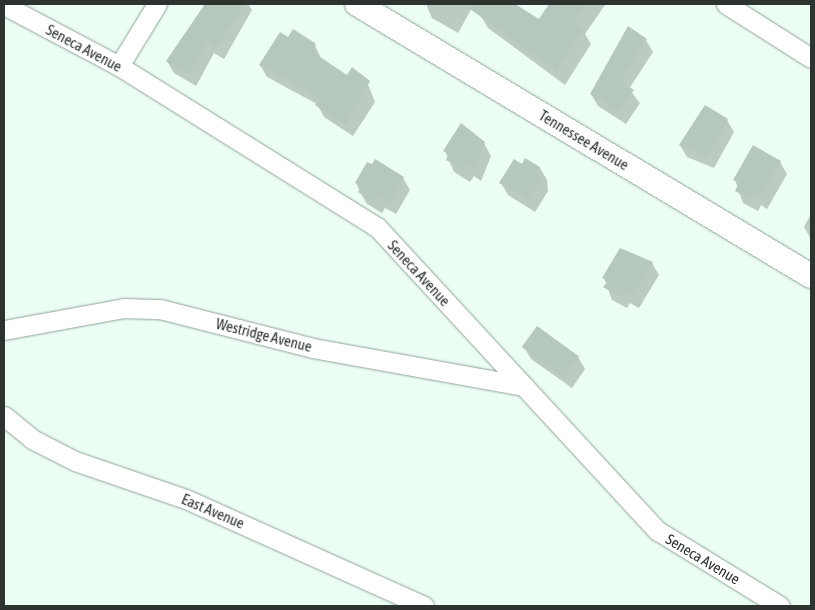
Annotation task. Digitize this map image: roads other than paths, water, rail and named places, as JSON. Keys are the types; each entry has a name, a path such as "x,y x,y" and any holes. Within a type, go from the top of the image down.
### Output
{"street":[{"path":"119,66 157,4"},
{"name":"Tennessee Avenue","path":"357,4 811,276"},
{"path":"726,4 811,58"},
{"name":"Seneca Avenue","path":"4,5 119,66 376,227 658,531 780,606"},
{"name":"Westridge Avenue","path":"4,330 124,308 160,309 313,348 524,386"},
{"name":"East Avenue","path":"4,416 32,439 75,461 186,499 424,606"}]}
